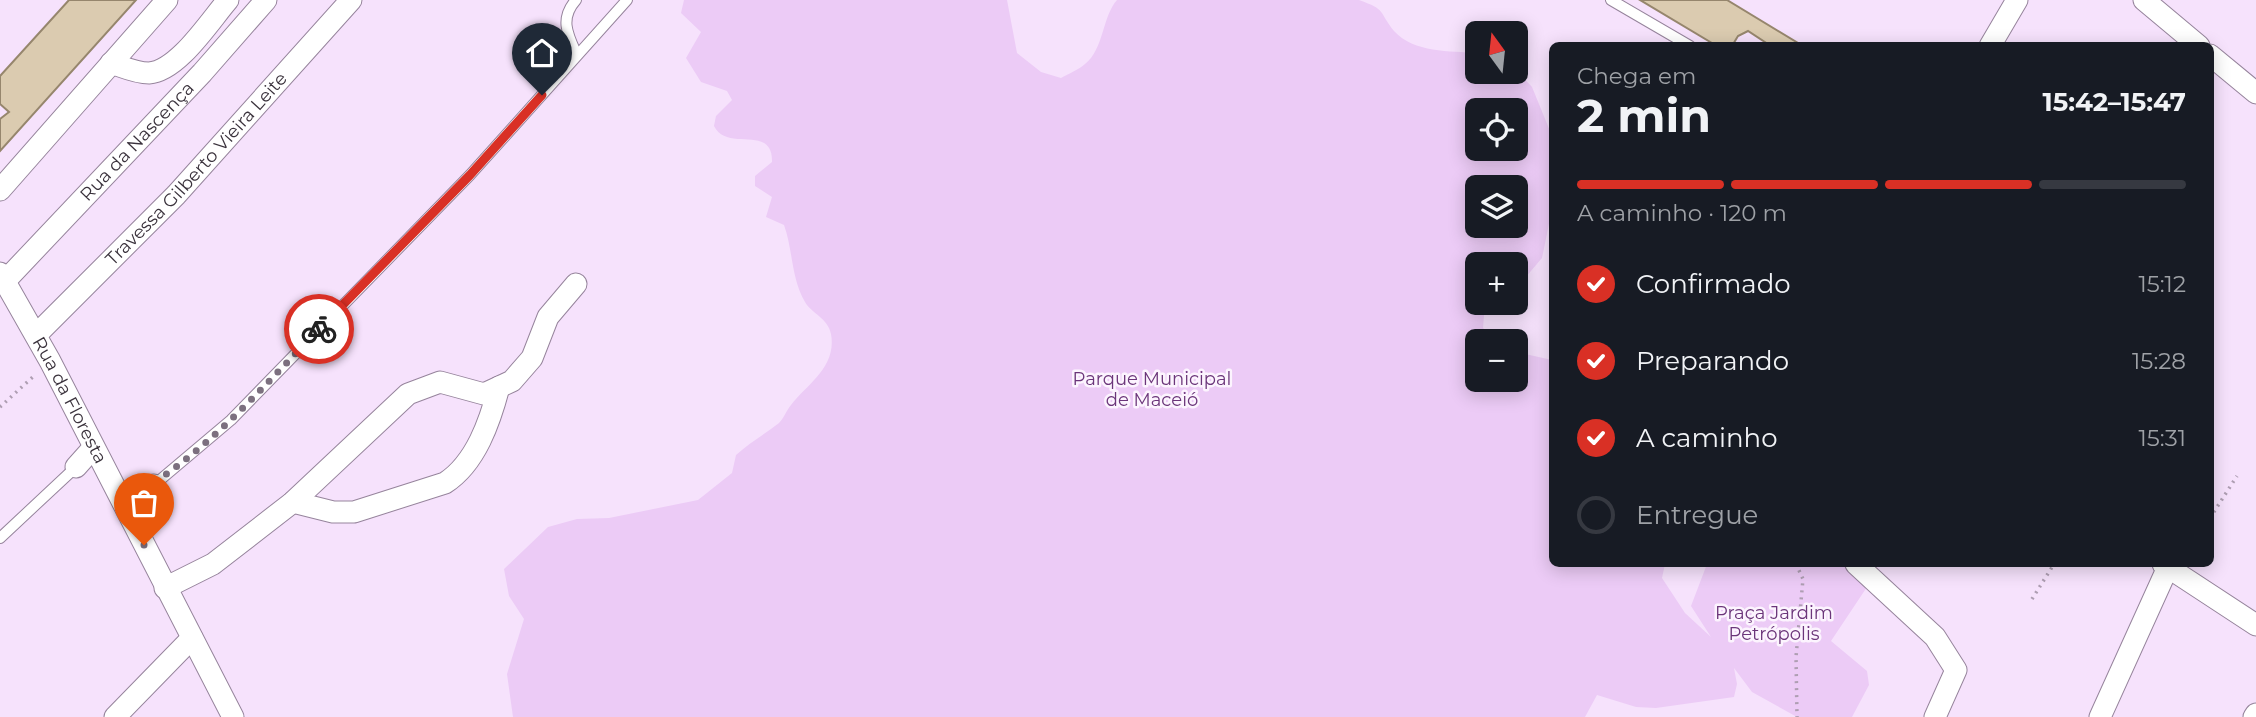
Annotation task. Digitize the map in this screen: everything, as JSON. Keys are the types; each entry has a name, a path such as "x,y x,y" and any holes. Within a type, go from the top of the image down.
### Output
{"street":[{"path":"0,190 167,0"},
{"path":"111,63 151,73 172,65 228,0"},
{"name":"Rua da Nascença","path":"3,277 202,73 266,0"},
{"name":"Travessa Gilberto Vieira Leite","path":"36,335 176,195 351,0"},
{"path":"1992,42 2017,0"},
{"path":"2144,0 2194,42"},
{"path":"2214,58 2256,93"},
{"name":"Rua da Floresta","path":"3,277 50,361 233,717"},
{"path":"165,587 213,564 293,502 408,394 440,382 484,394 512,381 532,358 548,317 576,284"},
{"path":"293,502 333,512 354,512 446,483 458,474 467,461 490,419 499,387"},
{"path":"76,467 93,448"},
{"path":"122,502 154,485"},
{"path":"1859,567 1935,637 1956,670 1935,717"},
{"path":"2105,715 2164,567"},
{"path":"2168,567 2256,625"},
{"path":"115,717 191,638"}],"lane":[{"path":"576,0 568,8 565,27 578,55"},
{"path":"154,485 230,420 470,175 627,0"},
{"path":"1611,0 1683,42"},
{"path":"0,538 76,467"}],"path":[{"path":"0,407 50,361"},
{"path":"2214,512 2237,476"},
{"path":"1797,567 1803,579 1796,657 1797,717"},
{"path":"2032,599 2052,567"}],"green space":[{"name":"Parque Municipal de Maceió","path":"684,0 1007,0 1017,53 1041,72 1061,78 1091,58 1117,0 1359,0 1378,9 1394,31 1412,43 1433,50 1465,52 1465,84 1528,83 1549,129 1549,224 1542,258 1528,274 1528,252 1465,252 1465,315 1484,315 1484,329 1465,329 1465,392 1528,392 1528,355 1549,359 1549,567 1664,567 1662,578 1685,613 1711,637 1691,606 1706,567 1850,567 1869,584 1831,641 1867,671 1869,685 1852,717 1797,717 1752,692 1734,668 1737,684 1734,697 1656,708 1636,707 1597,695 1585,717 513,717 507,674 524,619 509,596 504,569 548,527 577,519 609,518 698,500 732,473 736,455 779,423 819,374 830,356 831,334 800,293 784,225 766,217 772,197 755,186 755,176 772,162 770,150 758,141 729,138 720,134 714,126 716,116 732,100 727,91 701,82 686,58 701,32 681,13"}],"building":[{"path":"69,0 136,0 0,151 0,119 9,112 0,104 0,76"},
{"path":"1640,0 1727,0 1796,42 1765,42 1748,31 1738,36 1734,42 1710,42"}],"way so far":[{"path":"144,545 122,502 154,485 230,420 319,329"}],"route":[{"path":"319,329 470,175 542,95"}],"park label":[{"name":"Praça Jardim Petrópolis","path":"1774,623"}]}
